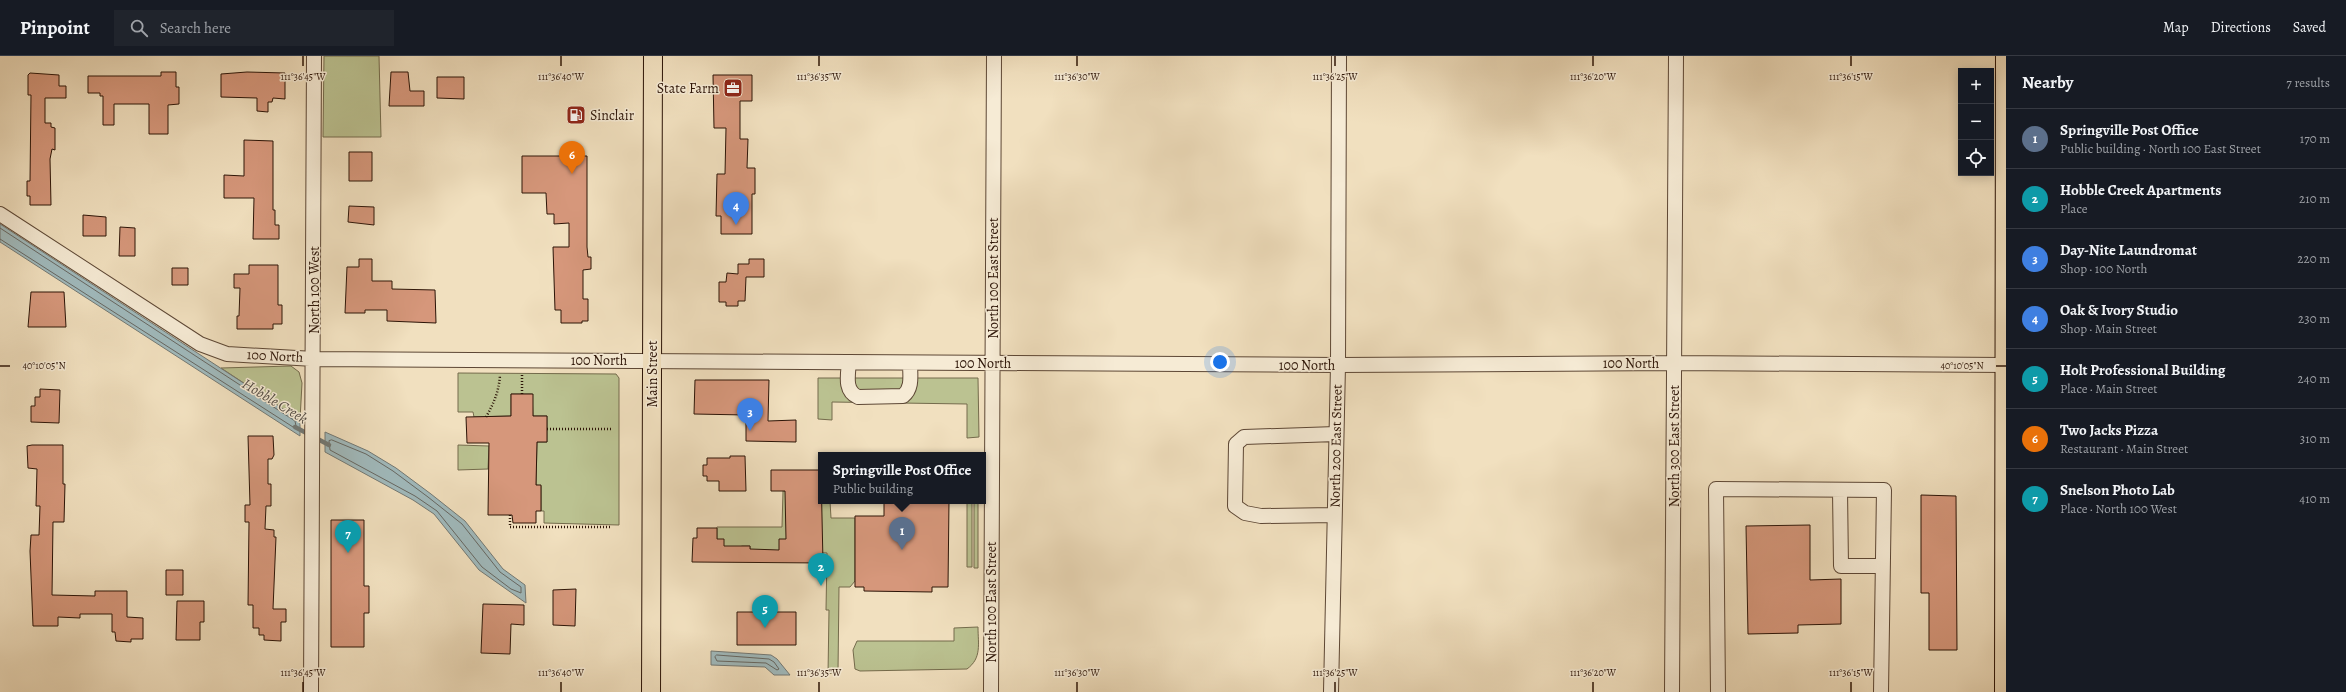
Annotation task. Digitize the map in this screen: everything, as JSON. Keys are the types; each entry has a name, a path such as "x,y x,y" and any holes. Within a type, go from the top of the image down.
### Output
{"main road":[{"name":"Main Street","path":"651,692 652,56"},
{"path":"2004,692 2005,56"}],"street":[{"name":"North 100 West","path":"311,692 314,358 314,56"},
{"name":"North 100 East Street","path":"991,692 994,56"},
{"name":"North 200 East Street","path":"1331,692 1338,365 1339,56"},
{"name":"North 300 East Street","path":"1672,692 1676,56"},
{"name":"100 North","path":"0,214 200,344 227,354 314,358 910,363 993,362 1338,365 1674,363 2005,365"},
{"path":"849,362 849,388 852,394 858,397 903,396 908,392 910,386 910,363"},
{"path":"1334,515 1261,516 1245,513 1235,506 1236,444 1244,438 1336,434"},
{"path":"1718,692 1716,489 1884,490 1881,692"},
{"path":"1840,490 1841,566 1882,566"}],"path":[{"path":"486,417 495,401 500,375"},
{"path":"522,375 522,394"},
{"path":"547,428 612,429"},
{"path":"510,515 510,527 612,527"}],"green space":[{"path":"324,56 379,56 381,137 323,137"},
{"path":"291,366 299,372 302,383 300,420 221,368"},
{"path":"458,373 616,374 619,378 619,525 544,523 544,511 541,511 541,486 536,485 537,442 547,442 547,416 533,416 532,394 511,394 511,416 474,417 473,412 458,412"},
{"path":"818,378 978,378 979,437 967,438 967,404 832,402 832,420 818,419"},
{"path":"458,445 489,446 488,469 458,470"},
{"path":"783,491 818,491 818,504 830,504 831,518 855,518 855,581 850,587 839,587 838,671 828,674 829,610 826,610 827,553 765,550 750,553 750,546 742,546 728,553 717,539 717,527 782,527"},
{"path":"967,504 972,504 972,567 967,567"},
{"path":"974,504 978,504 978,568 974,568"},
{"path":"978,627 977,655 972,665 967,669 860,671 855,669 853,650 857,641 954,641 954,628"}],"water":[{"path":"0,224 300,420 300,436 0,242"},
{"path":"325,432 368,451 396,468 465,521 503,569 525,585 526,603 479,570 434,514 413,500 325,452"},
{"path":"711,651 771,655 777,659 790,675 774,675 765,667 711,665"}],"building":[{"path":"161,72 176,72 176,87 179,87 179,104 168,105 168,134 149,134 149,104 114,104 114,125 103,125 103,96 100,96 100,93 88,93 88,76 161,76"},
{"path":"247,72 285,73 285,99 273,98 272,102 268,102 268,112 257,111 257,98 221,97 221,74"},
{"path":"391,72 408,72 410,91 424,91 424,106 389,106"},
{"path":"30,73 59,75 59,86 66,86 66,98 45,98 45,123 51,123 51,127 55,128 55,150 52,149 50,159 51,205 30,205 30,196 27,196 27,181 30,181 31,95 28,95 28,75"},
{"path":"713,75 752,75 752,101 740,101 740,139 748,139 747,168 755,168 755,194 752,194 752,234 721,234 721,216 716,216 717,174 725,174 726,128 714,128"},
{"path":"437,77 464,77 464,99 437,98"},
{"path":"244,140 273,141 273,210 275,210 275,225 279,225 279,239 253,239 254,198 224,198 224,175 244,176"},
{"path":"349,152 372,152 372,181 349,181"},
{"path":"522,156 587,156 587,247 588,257 591,257 591,269 583,270 583,299 588,299 588,321 582,321 582,323 561,323 561,310 555,310 553,247 569,247 569,223 554,224 554,214 547,214 546,193 522,193"},
{"path":"349,206 374,207 374,225 348,222"},
{"path":"83,215 106,217 106,236 83,236"},
{"path":"120,227 135,228 135,256 119,256"},
{"path":"359,259 372,259 372,281 392,281 392,289 435,290 436,323 387,321 387,310 365,310 365,313 345,313 347,267 359,267"},
{"path":"749,259 764,259 764,277 746,277 745,301 738,301 738,306 726,306 726,302 719,302 719,282 726,282 727,273 738,274 738,264 749,264"},
{"path":"249,265 278,265 278,305 282,305 282,324 273,324 273,329 237,329 240,288 234,288 234,274 249,274"},
{"path":"172,268 188,268 188,285 172,285"},
{"path":"31,292 64,292 66,327 28,327"},
{"path":"695,380 769,380 768,421 796,420 796,442 746,441 746,415 694,414"},
{"path":"40,389 60,390 59,423 31,422 31,406 35,406 35,397 40,397"},
{"path":"511,394 533,394 533,416 547,416 547,442 537,442 536,485 541,485 541,511 536,511 536,523 513,523 512,515 488,515 489,443 467,443 466,417 511,416"},
{"path":"248,436 273,436 274,455 272,459 268,459 268,484 271,484 271,506 266,506 265,529 274,530 274,537 276,537 273,609 286,609 286,622 281,622 281,641 264,640 264,635 259,635 259,628 253,628 253,605 248,605 249,522 245,522 245,505 250,505"},
{"path":"63,445 63,484 65,484 64,522 53,522 52,595 95,596 95,591 127,591 127,617 143,618 143,639 131,639 131,642 116,641 115,632 112,632 112,614 80,614 80,618 58,617 58,626 33,626 30,551 31,535 39,535 40,506 36,506 37,469 28,468 27,446"},
{"path":"730,456 745,456 746,491 719,491 719,481 707,481 707,476 703,476 703,465 707,465 707,458 730,458"},
{"path":"771,470 818,470 818,504 822,504 823,563 692,562 693,538 697,538 697,528 717,528 717,539 724,539 724,546 750,546 750,549 779,550 779,539 786,539 785,491 771,491"},
{"path":"1921,495 1956,496 1957,650 1929,650 1929,593 1921,593"},
{"path":"884,504 949,504 948,587 932,587 932,592 864,591 864,587 855,587 855,516 884,516"},
{"path":"331,520 364,520 364,586 369,586 369,613 364,613 364,647 331,647"},
{"path":"1810,525 1810,580 1841,579 1841,624 1798,625 1798,633 1748,634 1746,526"},
{"path":"166,570 183,570 183,595 166,595"},
{"path":"576,589 575,626 553,625 553,590"},
{"path":"177,601 204,601 204,622 200,622 200,640 176,640"},
{"path":"483,604 524,605 524,625 511,624 510,654 481,653"},
{"path":"737,612 796,612 796,645 737,645"}],"waterway":[{"name":"Hobble Creek","path":"295,427 329,445"}],"place":[{"name":"State Farm","path":"733,88"},
{"name":"Sinclair","path":"576,115"},
{"name":"Two Jacks Pizza","path":"572,174"},
{"name":"Oak & Ivory Studio","path":"736,225"},
{"name":"Day-Nite Laundromat","path":"750,431"},
{"name":"Springville Post Office","path":"902,550"},
{"name":"Snelson Photo Lab","path":"348,553"},
{"name":"Hobble Creek Apartments","path":"821,586"},
{"name":"Holt Professional Building","path":"765,628"}]}
